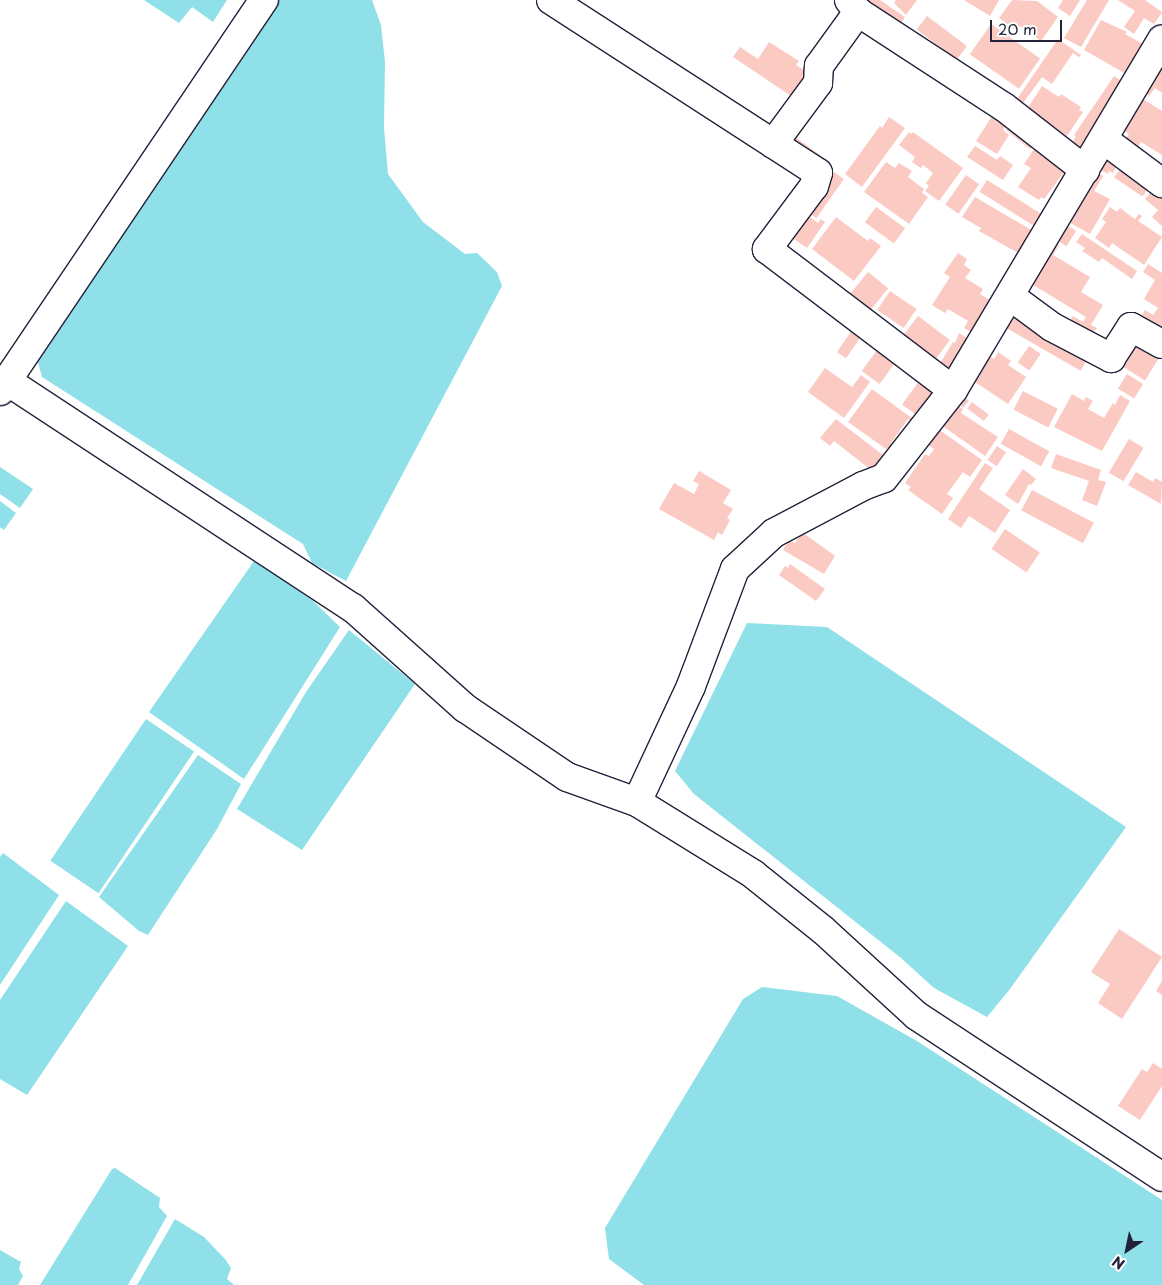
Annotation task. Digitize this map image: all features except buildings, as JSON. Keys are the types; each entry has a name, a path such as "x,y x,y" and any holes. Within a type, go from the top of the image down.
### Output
{"street":[{"path":"264,0 3,386 353,608 465,708 551,767 567,777 637,802 754,874 823,930 917,1016 1162,1177"},
{"path":"551,0 818,173 814,186 767,248 953,390"},
{"path":"773,144 818,83 819,66 853,6 1004,107 1085,170"},
{"path":"637,802 691,686 735,569 774,533 864,486 884,478 953,390 1162,40"},
{"path":"1103,139 1162,183"},
{"path":"1010,296 1052,327 1111,358 1131,327 1162,344"}],"water":[{"path":"144,0 227,0 213,22 192,7 179,23"},
{"path":"270,0 372,0 381,25 385,62 384,128 388,174 423,222 465,254 477,253 497,272 502,286 346,581 312,563 303,544 42,377 35,351"},
{"path":"0,467 33,489 20,508 0,494"},
{"path":"0,501 16,513 4,530 0,527"},
{"path":"254,561 312,600 340,627 244,779 149,712"},
{"path":"747,623 827,627 1126,827 1010,989 987,1017 934,988 901,958 694,794 675,771"},
{"path":"349,630 415,684 302,850 237,809 306,692"},
{"path":"146,719 194,751 98,893 50,861"},
{"path":"198,755 241,784 217,829 148,935 139,931 99,897"},
{"path":"3,853 59,895 0,985 0,857"},
{"path":"66,901 128,946 27,1095 0,1079 0,1000"},
{"path":"762,987 837,996 917,1041 1162,1200 1162,1285 644,1285 609,1259 605,1228 743,999"},
{"path":"115,1168 160,1198 159,1207 167,1216 128,1285 40,1285 112,1169"},
{"path":"175,1219 204,1237 225,1259 231,1268 227,1279 234,1285 137,1285"},
{"path":"0,1250 21,1262 19,1269 23,1276 18,1285 0,1285"}]}
